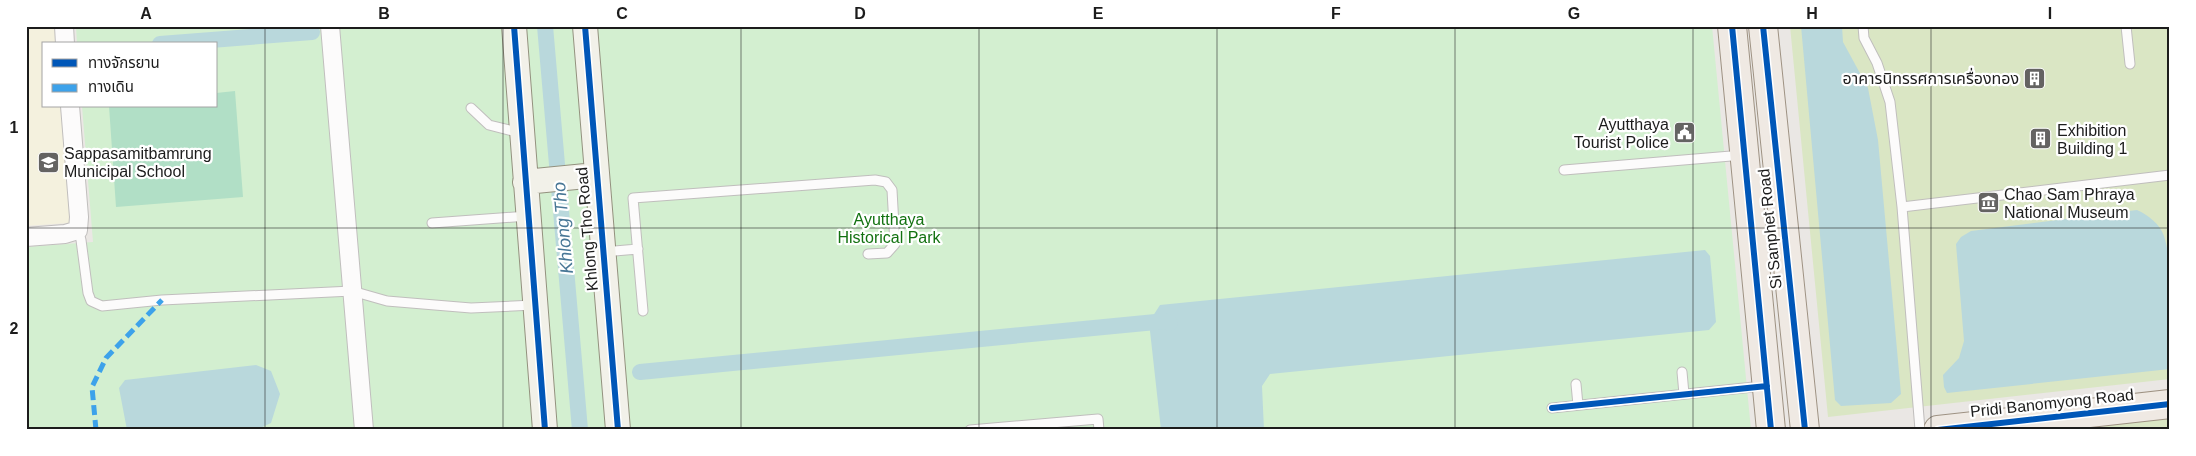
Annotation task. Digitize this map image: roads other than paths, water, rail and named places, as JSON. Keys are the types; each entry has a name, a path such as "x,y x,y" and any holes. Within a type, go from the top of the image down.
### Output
{"main road":[{"path":"1733,36 1743,52 1756,51 1764,35"},
{"name":"Si Sanphet Road","path":"1764,35 1805,430"},
{"name":"Si Sanphet Road","path":"1733,36 1772,430"},
{"path":"1740,118 1748,112 1762,111 1772,115"},
{"name":"Pridi Banomyong Road","path":"1938,430 2170,404"}],"street":[{"path":"64,26 66,42"},
{"path":"330,26 364,430"},
{"path":"514,26 522,133 529,181 527,216 545,430"},
{"name":"Khlong Tho Road","path":"585,26 591,176 603,252 618,430"},
{"path":"26,237 65,234 78,230 79,217 70,108"},
{"path":"529,181 591,176"}],"lane":[{"path":"1862,26 1864,38 1877,63 1890,102 1902,207 1920,430"},
{"path":"2126,26 2130,64"},
{"path":"471,108 489,125 522,133"},
{"path":"1564,170 1744,155"},
{"path":"1902,207 2170,175"},
{"path":"642,311 633,198 875,180 886,182 892,190 895,244 887,253 868,254"},
{"path":"432,223 527,216"},
{"path":"78,230 88,293 91,301 102,306 162,300 352,291 387,301 471,308 534,305"},
{"path":"603,252 638,249"},
{"path":"1682,372 1684,394"},
{"path":"1576,384 1578,405"},
{"path":"1552,408 1767,386"},
{"path":"970,430 1098,419 1099,430"}],"water":[{"path":"1801,26 1842,26 1843,42 1868,88 1878,140 1901,394 1891,403 1841,406 1835,400"},
{"path":"2137,210 2149,217 2160,228 2167,250 2171,283 2170,369 1947,393 1944,387 1943,375 1959,358 1964,341 1956,244 1961,237 1971,231"},
{"path":"1705,250 1710,256 1716,322 1709,330 1270,374 1262,386 1264,430 1161,430 1149,322 1160,305"},
{"path":"256,365 271,371 280,394 271,423 256,430 127,430 119,388 125,380"}],"waterway":[{"name":"Khlong Tho","path":"545,26 580,430"},
{"path":"185,42 312,32"},
{"path":"640,372 1166,321 1170,323"}],"place":[{"name":"อาคารนิทรรศการเครื่องทอง","path":"2035,78"},
{"name":"Ayutthaya Tourist Police","path":"1685,133"},
{"name":"Exhibition Building 1","path":"2041,139"},
{"name":"Sappasamitbamrung Municipal School","path":"48,162"},
{"name":"Chao Sam Phraya National Museum","path":"1988,203"}],"park label":[{"name":"Ayutthaya Historical Park","path":"889,228"}]}
